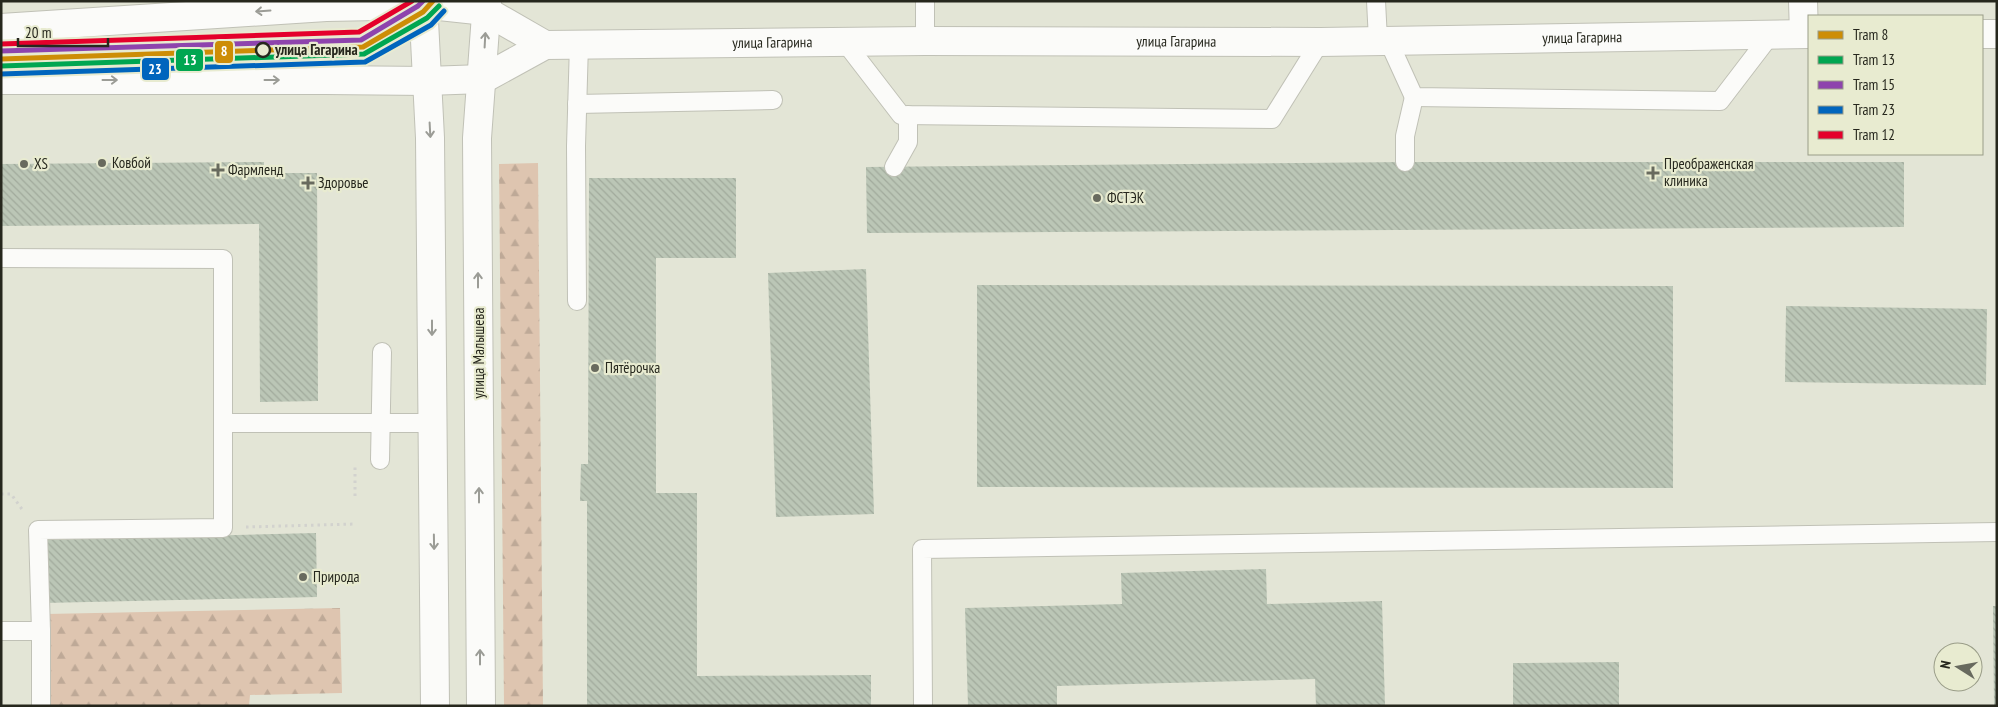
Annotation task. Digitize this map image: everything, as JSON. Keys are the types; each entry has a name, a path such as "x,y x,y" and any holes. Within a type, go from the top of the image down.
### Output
{"main road":[{"path":"1803,1 1806,34"},
{"path":"423,3 430,138 435,706"},
{"path":"1,28 326,7 423,3 487,6 545,45"},
{"name":"улица Малышева","path":"481,706 478,138 487,6"},
{"name":"улица Гагарина","path":"1,80 428,81 483,79 545,45 578,44 844,41 1320,42 1772,33 1806,34"},
{"path":"1983,34 1997,34"}],"lane":[{"path":"925,1 925,41"},
{"path":"1376,1 1383,40 1414,97 1405,136 1405,162"},
{"path":"1414,97 1720,101 1772,33"},
{"path":"844,41 901,115 1272,119 1320,42"},
{"path":"577,301 578,44"},
{"path":"577,104 774,100"},
{"path":"894,167 908,142 908,115"},
{"path":"1,258 223,259 223,528 38,530 41,706"},
{"path":"380,460 382,352"},
{"path":"223,423 433,423"},
{"path":"923,706 922,548 1997,532"},
{"path":"1,631 40,631"}],"path":[{"path":"355,496 356,462"},
{"path":"1,494 11,494 38,530"},
{"path":"223,528 355,524"}],"green space":[{"path":"538,163 543,706 504,706 499,164"},
{"path":"340,608 342,693 250,695 249,706 47,706 46,614"}],"building":[{"path":"264,162 264,173 317,173 318,401 260,402 259,224 1,226 1,164"},
{"path":"1405,162 1904,162 1904,227 867,233 866,167"},
{"path":"589,178 736,178 736,258 656,258 656,493 697,493 697,676 871,675 871,706 587,706 587,501 580,501 581,464 588,464"},
{"path":"866,269 874,514 776,517 768,273"},
{"path":"977,285 1673,286 1673,488 977,487"},
{"path":"1786,306 1987,309 1986,385 1785,382"},
{"path":"316,533 317,597 44,603 43,540"},
{"path":"1266,569 1267,604 1382,601 1385,706 1316,706 1315,679 1057,686 1057,706 968,706 965,608 1122,604 1121,573"},
{"path":"1993,606 1997,606 1997,706 1994,706"},
{"path":"1619,662 1619,706 1513,706 1513,663"}],"tram line":[{"name":"12","path":"1,44 359,32 412,1"},
{"name":"15","path":"1,51 361,40 418,6 423,1"},
{"name":"8","path":"1,59 363,47 423,12 433,1"},
{"name":"13","path":"1,66 364,54 427,18 439,6"},
{"name":"23","path":"1,74 365,62 431,25 444,11"}],"place":[{"name":"улица Гагарина","path":"263,50"},
{"name":"Ковбой","path":"102,163"},
{"name":"XS","path":"24,164"},
{"name":"Фармленд","path":"218,170"},
{"name":"Преображенская клиника","path":"1653,173"},
{"name":"Здоровье","path":"308,183"},
{"name":"ФСТЭК","path":"1097,198"},
{"name":"Пятёрочка","path":"595,368"},
{"name":"Природа","path":"303,577"}]}
